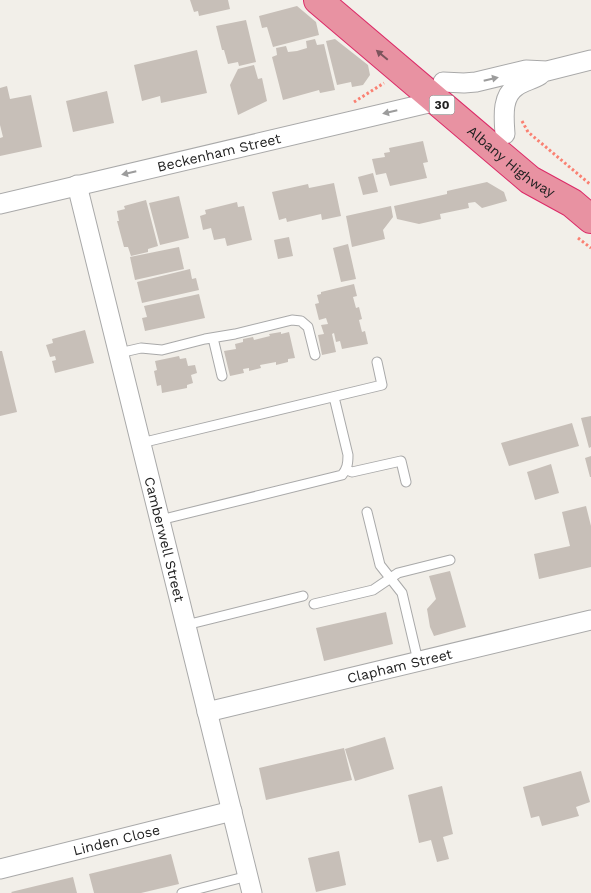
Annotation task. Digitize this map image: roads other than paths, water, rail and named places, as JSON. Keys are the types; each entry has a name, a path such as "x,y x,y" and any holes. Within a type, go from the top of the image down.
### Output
{"highway":[{"name":"Albany Highway","path":"318,0 440,91 512,126 543,166 583,211"},
{"name":"Albany Highway","path":"346,0 530,180 583,211"}],"street":[{"name":"Beckenham Street","path":"0,204 440,91 464,83 526,70 547,71 591,60"},
{"name":"Beckenham Street","path":"512,126 504,119 504,108 513,88 531,81 547,71"},
{"name":"Camberwell Street","path":"77,185 250,885"},
{"name":"Clapham Street","path":"207,712 591,620"},
{"name":"Linden Close","path":"0,868 232,811"}],"lane":[{"path":"119,353 141,348 162,350 292,320 301,321 308,327 315,355"},
{"path":"213,338 222,376"},
{"path":"141,444 382,385 377,362"},
{"path":"160,520 342,476 348,464 348,456 334,397"},
{"path":"346,470 352,472 401,461 406,482"},
{"path":"367,512 380,565 402,593 418,661"},
{"path":"314,604 373,590 398,573 450,560"},
{"path":"186,625 303,596"},
{"path":"182,893 250,885"}]}
